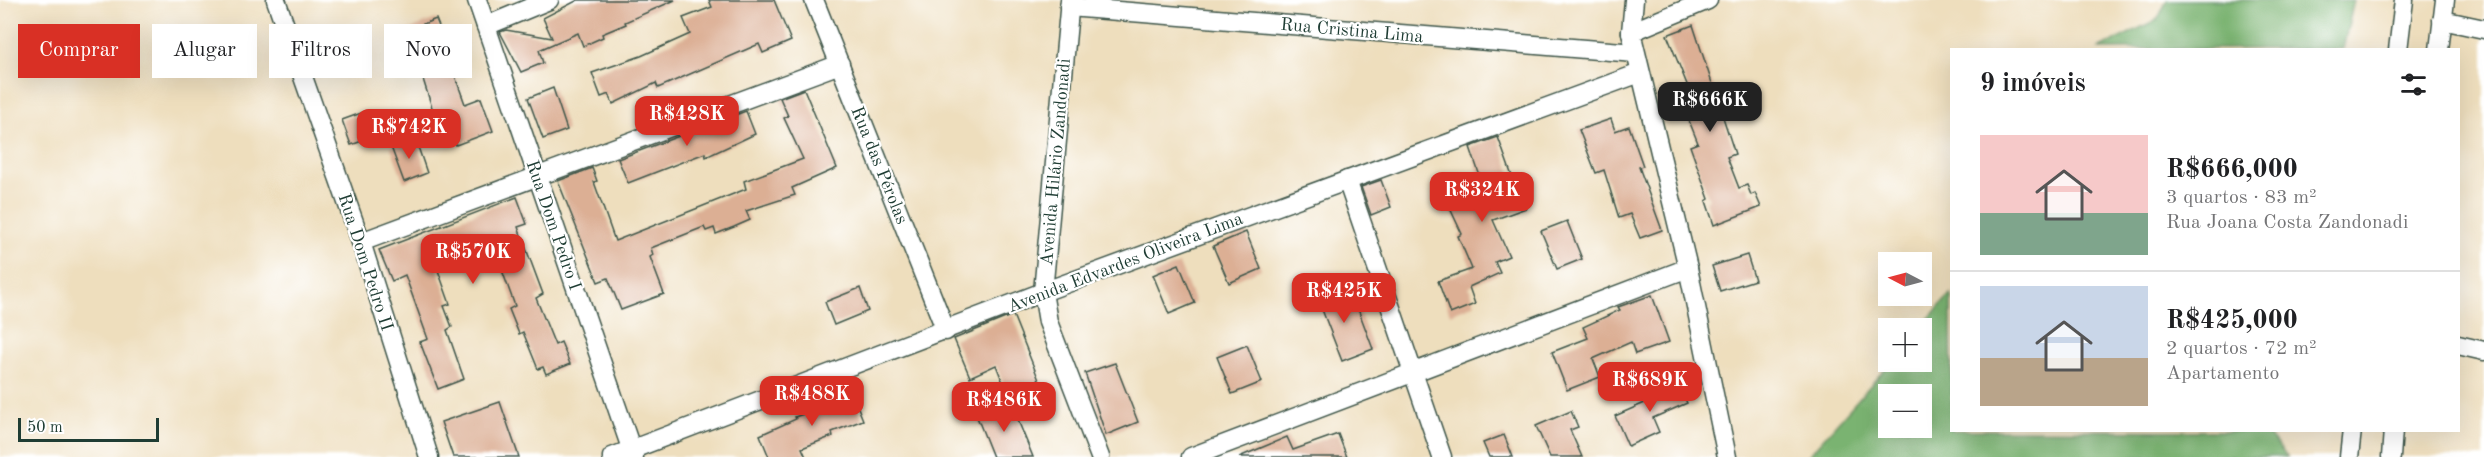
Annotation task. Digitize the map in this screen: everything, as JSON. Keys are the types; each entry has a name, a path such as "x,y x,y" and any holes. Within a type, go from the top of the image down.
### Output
{"street":[{"name":"Rua Dom Pedro II","path":"276,0 361,242 429,457"},
{"name":"Rua Dom Pedro I","path":"477,0 633,453"},
{"path":"486,27 549,0"},
{"name":"Rua das Pérolas","path":"814,0 946,331"},
{"path":"1634,0 1631,32 1635,53 1688,268 1727,457"},
{"path":"1631,32 1708,0"},
{"path":"2398,48 2404,0"},
{"path":"2439,48 2445,0"},
{"name":"Rua Cristina Lima","path":"1069,3 1635,53"},
{"name":"Avenida Hilário Zandonadi","path":"1069,3 1043,292 1048,322 1100,457"},
{"path":"2442,20 2484,29"},
{"path":"361,242 840,64"},
{"name":"Avenida Edvardes Oliveira Lima","path":"612,457 633,453 1043,292 1640,73"},
{"path":"1347,180 1442,457"},
{"path":"1191,457 1688,268"},
{"path":"2460,345 2484,351"},
{"path":"2349,457 2352,432"},
{"path":"2391,457 2393,432"}],"green space":[{"path":"2167,0 2354,0 2343,48 2100,48 2158,19"},
{"path":"1950,295 1950,432 2267,432 2287,457 1807,457 1882,372 1932,372 1932,318 1929,318"}],"building":[{"path":"578,0 675,0 625,22 626,24 602,34 603,37 583,46 578,33 539,50 543,63 521,72 500,32 506,30 552,38 543,18"},
{"path":"709,0 774,0 791,41 763,53 759,44 658,88 656,83 613,104 609,94 601,97 592,73 641,56 690,34 683,18 712,7"},
{"path":"436,19 438,24 423,24"},
{"path":"1693,25 1735,154 1727,157 1739,188 1747,185 1751,195 1755,193 1761,207 1714,225 1706,201 1709,199 1690,146 1698,143 1688,118 1694,116 1684,88 1688,87 1667,35"},
{"path":"423,78 456,78 465,104 481,98 493,131 456,145 443,110 434,114"},
{"path":"553,88 567,130 543,139 528,98"},
{"path":"804,89 837,168 792,188 795,195 746,211 750,220 734,227 716,234 714,228 706,231 704,227 651,248 653,255 650,257 664,294 621,310 608,278 598,282 558,181 592,168 597,181 594,182 615,241 746,189 744,181 803,159 784,118 788,116 780,98"},
{"path":"367,111 376,136 351,145 342,120"},
{"path":"746,111 755,134 706,157 705,153 628,183 618,159"},
{"path":"1611,119 1615,131 1629,126 1643,166 1639,167 1662,230 1640,238 1630,214 1619,218 1604,170 1596,173 1579,130"},
{"path":"1498,137 1518,193 1521,192 1526,208 1493,220 1509,256 1495,262 1500,273 1469,287 1475,304 1450,314 1438,281 1472,269 1458,236 1462,234 1448,204 1484,188 1470,147"},
{"path":"415,138 427,173 404,182 391,147"},
{"path":"1381,180 1391,207 1371,215 1361,187"},
{"path":"517,197 527,224 518,227 543,294 536,298 555,345 561,342 570,364 546,374 543,367 538,369 523,332 519,334 509,309 515,306 490,237 434,259 450,304 444,306 452,327 447,330 464,379 438,389 420,342 428,339 405,275 392,281 379,250"},
{"path":"1567,221 1582,259 1557,269 1541,231"},
{"path":"1246,232 1261,269 1229,283 1213,246"},
{"path":"1747,255 1755,280 1720,291 1712,266"},
{"path":"1179,264 1195,303 1169,314 1153,275"},
{"path":"1330,282 1339,307 1355,301 1373,349 1342,361 1314,289"},
{"path":"860,288 868,311 834,325 825,302"},
{"path":"1652,295 1669,342 1635,354 1631,342 1593,359 1600,377 1567,390 1552,352 1588,338 1583,327 1620,310 1618,307"},
{"path":"1013,315 1043,390 1011,403 996,365 970,377 954,339"},
{"path":"1247,345 1262,382 1232,394 1217,357"},
{"path":"1115,363 1138,422 1106,435 1085,373"},
{"path":"1675,377 1687,403 1653,418 1659,432 1628,446 1615,416 1663,395 1659,384"},
{"path":"851,390 863,420 832,432 833,436 802,448 806,457 769,457 760,435 796,419 795,417 830,404 828,400"},
{"path":"500,402 519,457 453,457 441,422"},
{"path":"1011,403 1033,457 993,457 977,417"},
{"path":"1571,411 1578,427 1570,430 1582,457 1550,457 1536,426"},
{"path":"1338,434 1347,457 1239,457 1287,437 1293,450"},
{"path":"1504,435 1513,457 1489,457 1483,443"}]}
